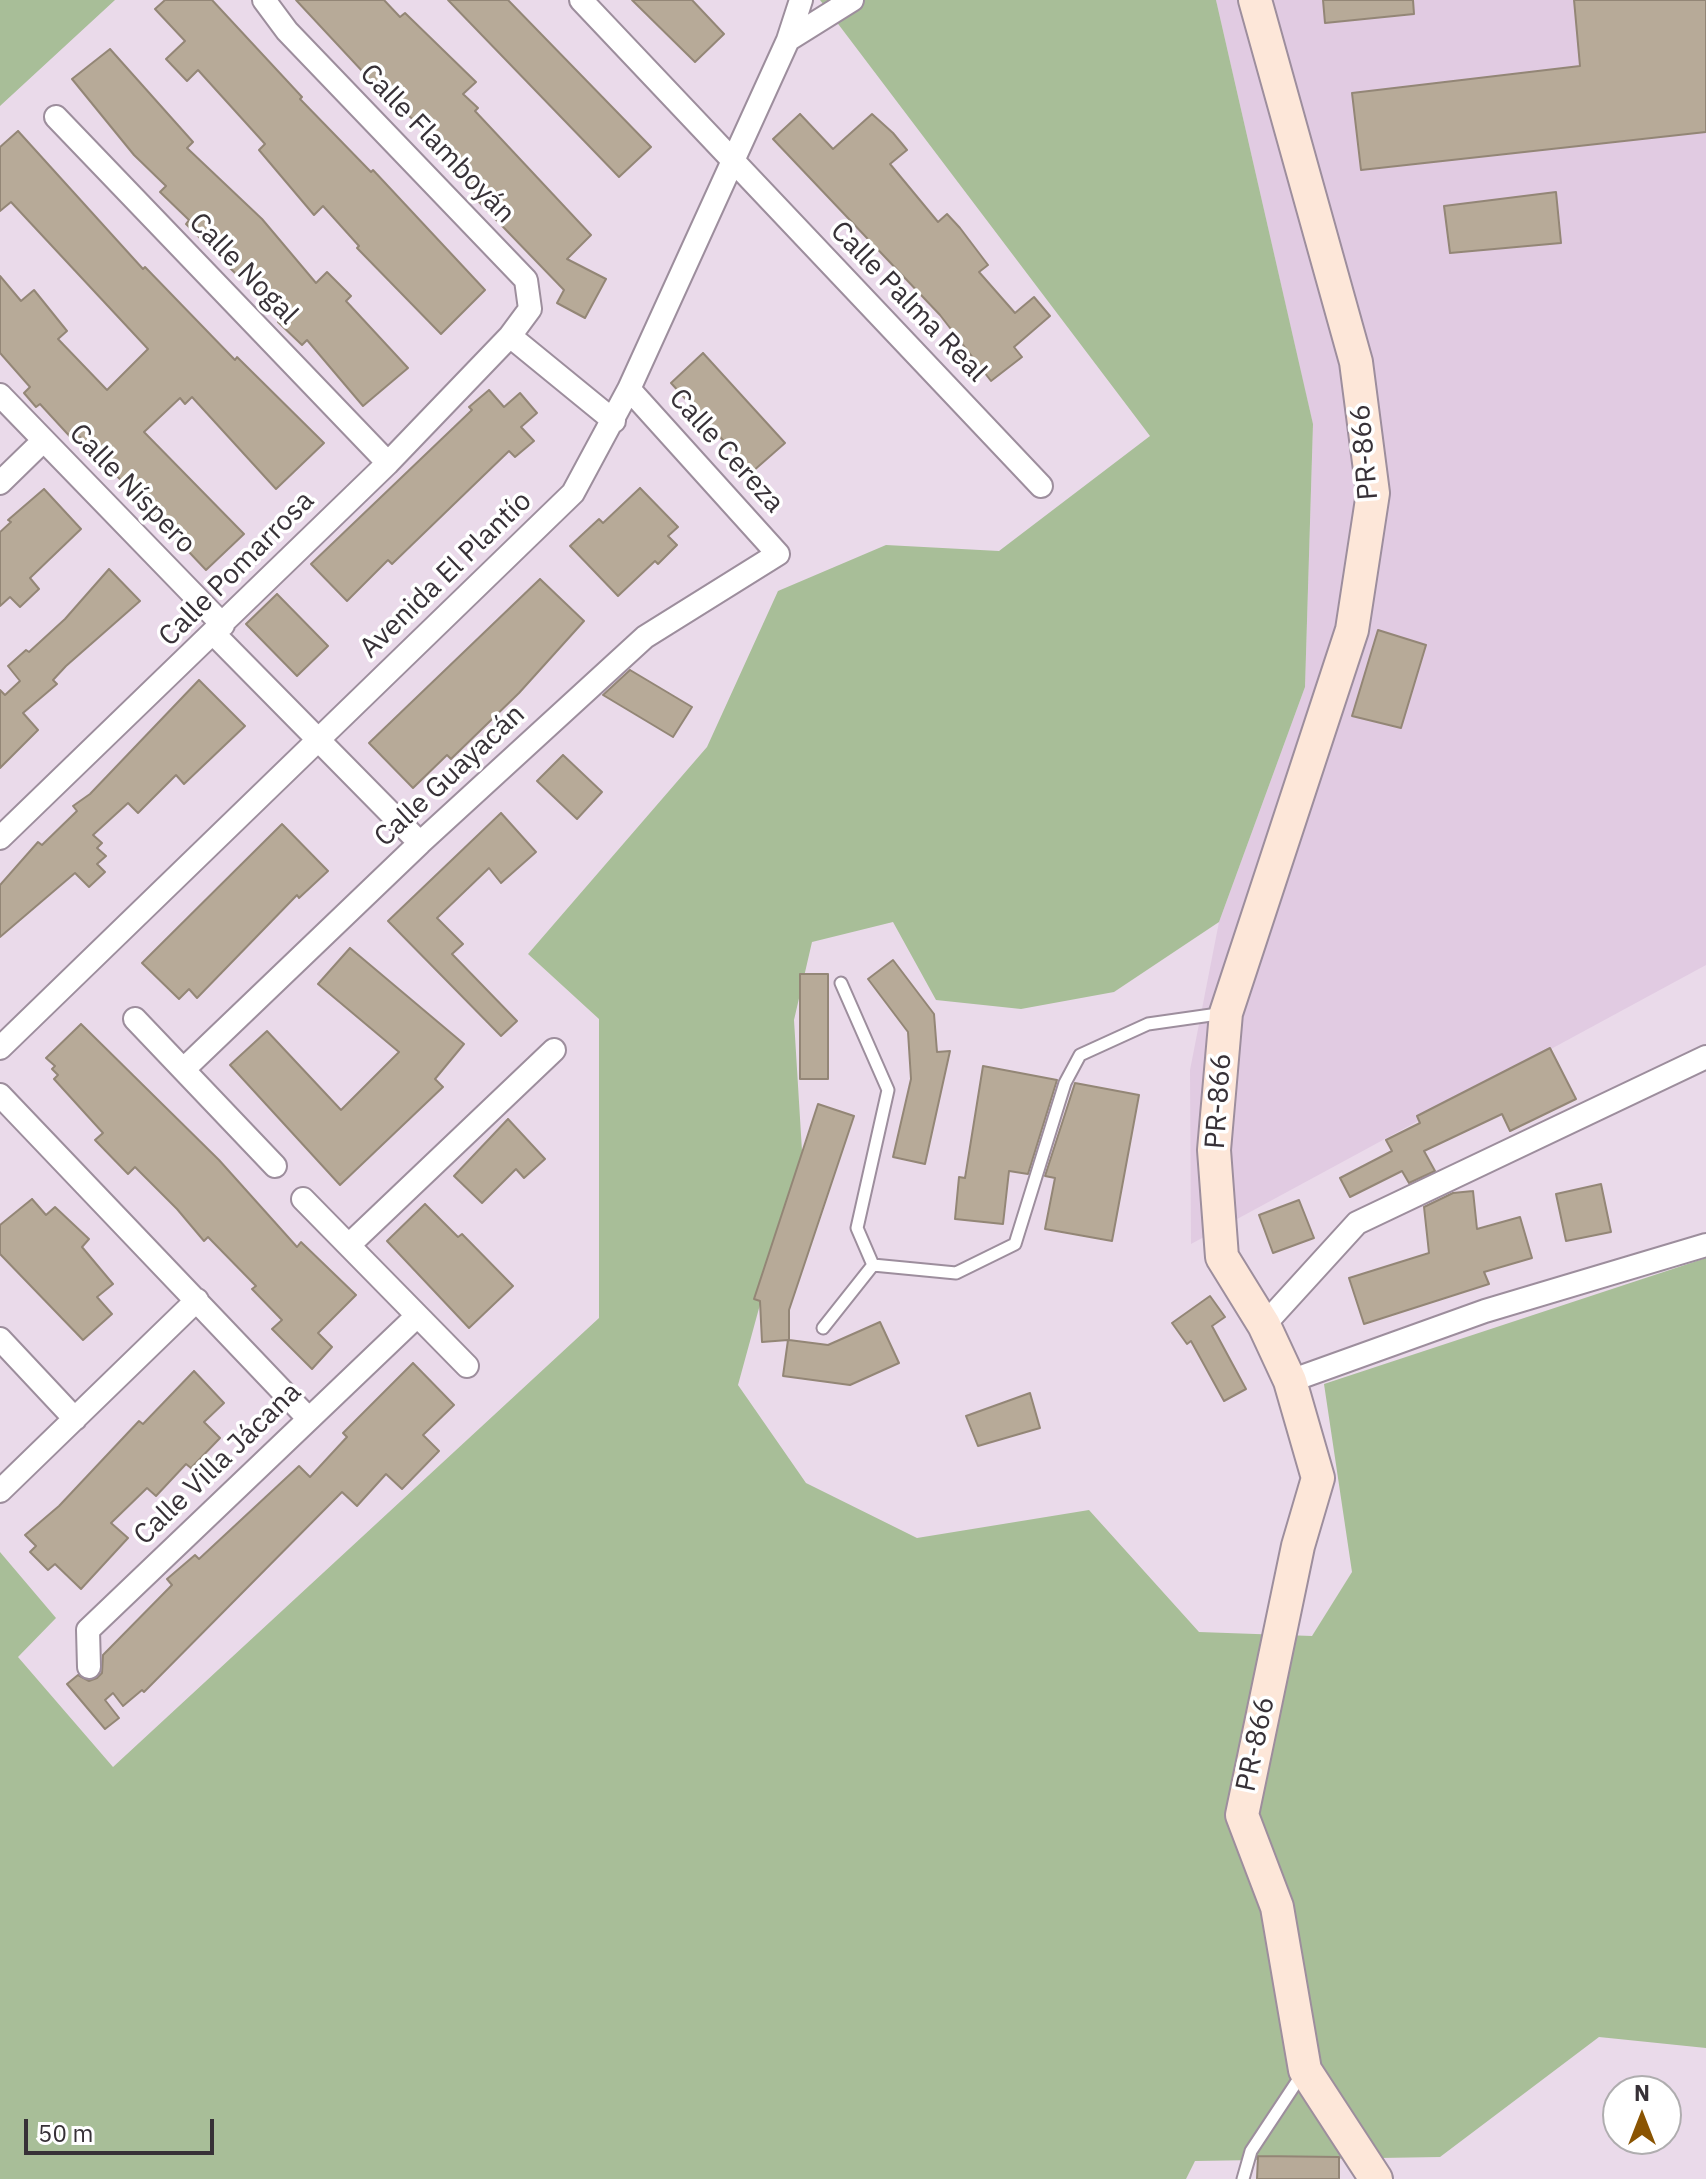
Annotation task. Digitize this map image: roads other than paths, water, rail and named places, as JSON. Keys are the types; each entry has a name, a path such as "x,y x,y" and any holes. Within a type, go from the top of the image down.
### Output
{"street":[{"name":"Calle Flamboyán","path":"264,0 287,31 526,280 530,309 510,336"},
{"name":"Calle Palma Real","path":"581,0 730,161 1041,486"},
{"name":"Avenida El Plantío","path":"0,1048 573,493 629,389 730,161 788,40 801,0"},
{"path":"788,40 852,0"},
{"name":"PR-866","path":"1255,0 1356,362 1373,493 1352,630 1226,1013 1214,1150 1222,1257 1264,1325 1290,1381 1318,1478 1298,1546 1242,1815 1277,1907 1305,2070 1376,2179"},
{"name":"Calle Nogal","path":"56,117 388,463"},
{"path":"510,336 614,421"},
{"name":"Calle Pomarrosa","path":"0,838 388,463 510,336"},
{"name":"Calle Cereza","path":"629,389 778,554"},
{"name":"Calle Níspero","path":"0,395 319,742 420,843"},
{"path":"0,483 43,441"},
{"name":"Calle Guayacán","path":"184,1069 420,843 645,637 778,554"},
{"path":"135,1019 275,1166"},
{"path":"349,1245 554,1050"},
{"path":"1264,1325 1357,1223 1706,1057"},
{"path":"0,1095 308,1418"},
{"path":"303,1199 467,1366"},
{"path":"1290,1381 1485,1311 1706,1245"},
{"path":"0,1491 197,1300"},
{"name":"Calle Villa Jácana","path":"89,1667 88,1630 417,1316"},
{"path":"0,1339 75,1419"}],"lane":[{"path":"841,983 888,1090 857,1228 873,1265"},
{"path":"873,1265 956,1273 1015,1244 1065,1083 1080,1055 1148,1024 1226,1013"},
{"path":"823,1328 873,1265"},
{"path":"1243,2179 1251,2151 1305,2070"}]}
